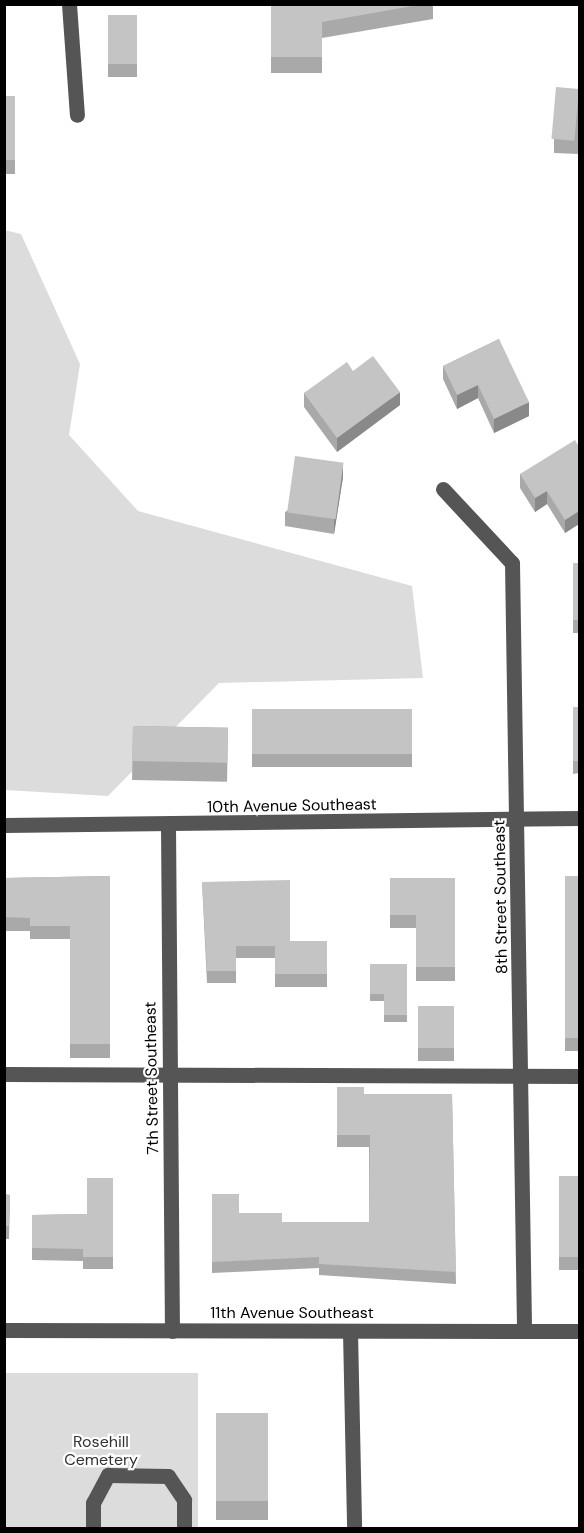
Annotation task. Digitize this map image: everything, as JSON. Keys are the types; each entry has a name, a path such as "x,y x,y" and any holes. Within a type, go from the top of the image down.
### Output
{"street":[{"path":"69,4 77,115"},
{"name":"8th Street Southeast","path":"443,489 512,563 519,819 524,1331"},
{"name":"10th Avenue Southeast","path":"4,825 168,825 579,818"},
{"name":"7th Street Southeast","path":"168,825 172,1331"},
{"path":"4,1074 579,1076"},
{"name":"11th Avenue Southeast","path":"4,1330 579,1331"},
{"path":"350,1331 354,1528"},
{"path":"93,1528 93,1503 108,1475 168,1476 184,1500 184,1528"}],"green space":[{"path":"4,230 21,234 80,364 69,435 138,511 412,586 423,678 219,683 108,796 5,790"},
{"name":"Rosehill Cemetery","path":"4,1373 198,1373 198,1528 4,1528"}],"building":[{"path":"271,4 424,4 322,22 322,57 271,57"},
{"path":"108,15 137,15 137,64 108,64"},
{"path":"556,87 579,89 574,141 551,139"},
{"path":"4,96 15,96 15,160 4,160"},
{"path":"499,339 529,402 494,419 478,385 457,395 443,366"},
{"path":"373,356 400,392 337,438 304,393 347,362 353,371"},
{"path":"575,440 579,447 579,511 565,520 547,491 535,498 520,474"},
{"path":"295,456 344,463 336,519 287,512"},
{"path":"573,563 579,563 579,620 573,620"},
{"path":"573,707 579,707 579,761 573,761"},
{"path":"252,709 412,709 412,754 252,754"},
{"path":"133,726 228,728 227,763 132,761"},
{"path":"110,876 110,1044 70,1044 70,926 30,926 30,918 4,917 4,878"},
{"path":"565,876 579,876 579,1038 565,1038"},
{"path":"390,878 455,878 455,967 416,967 416,915 390,915"},
{"path":"290,880 290,941 327,941 327,974 275,974 275,946 236,946 236,971 207,971 202,882"},
{"path":"370,964 407,964 407,1015 384,1015 384,994 370,994"},
{"path":"418,1006 454,1006 454,1048 418,1048"},
{"path":"337,1087 364,1087 364,1094 452,1094 456,1272 319,1264 319,1257 212,1262 212,1194 239,1194 239,1213 282,1213 282,1222 369,1222 370,1135 337,1135"},
{"path":"559,1176 579,1176 579,1257 559,1257"},
{"path":"87,1178 113,1178 113,1257 83,1257 83,1249 32,1248 32,1215 87,1214"},
{"path":"4,1194 10,1195 9,1226 4,1226"},
{"path":"216,1413 268,1413 268,1501 216,1501"}]}
